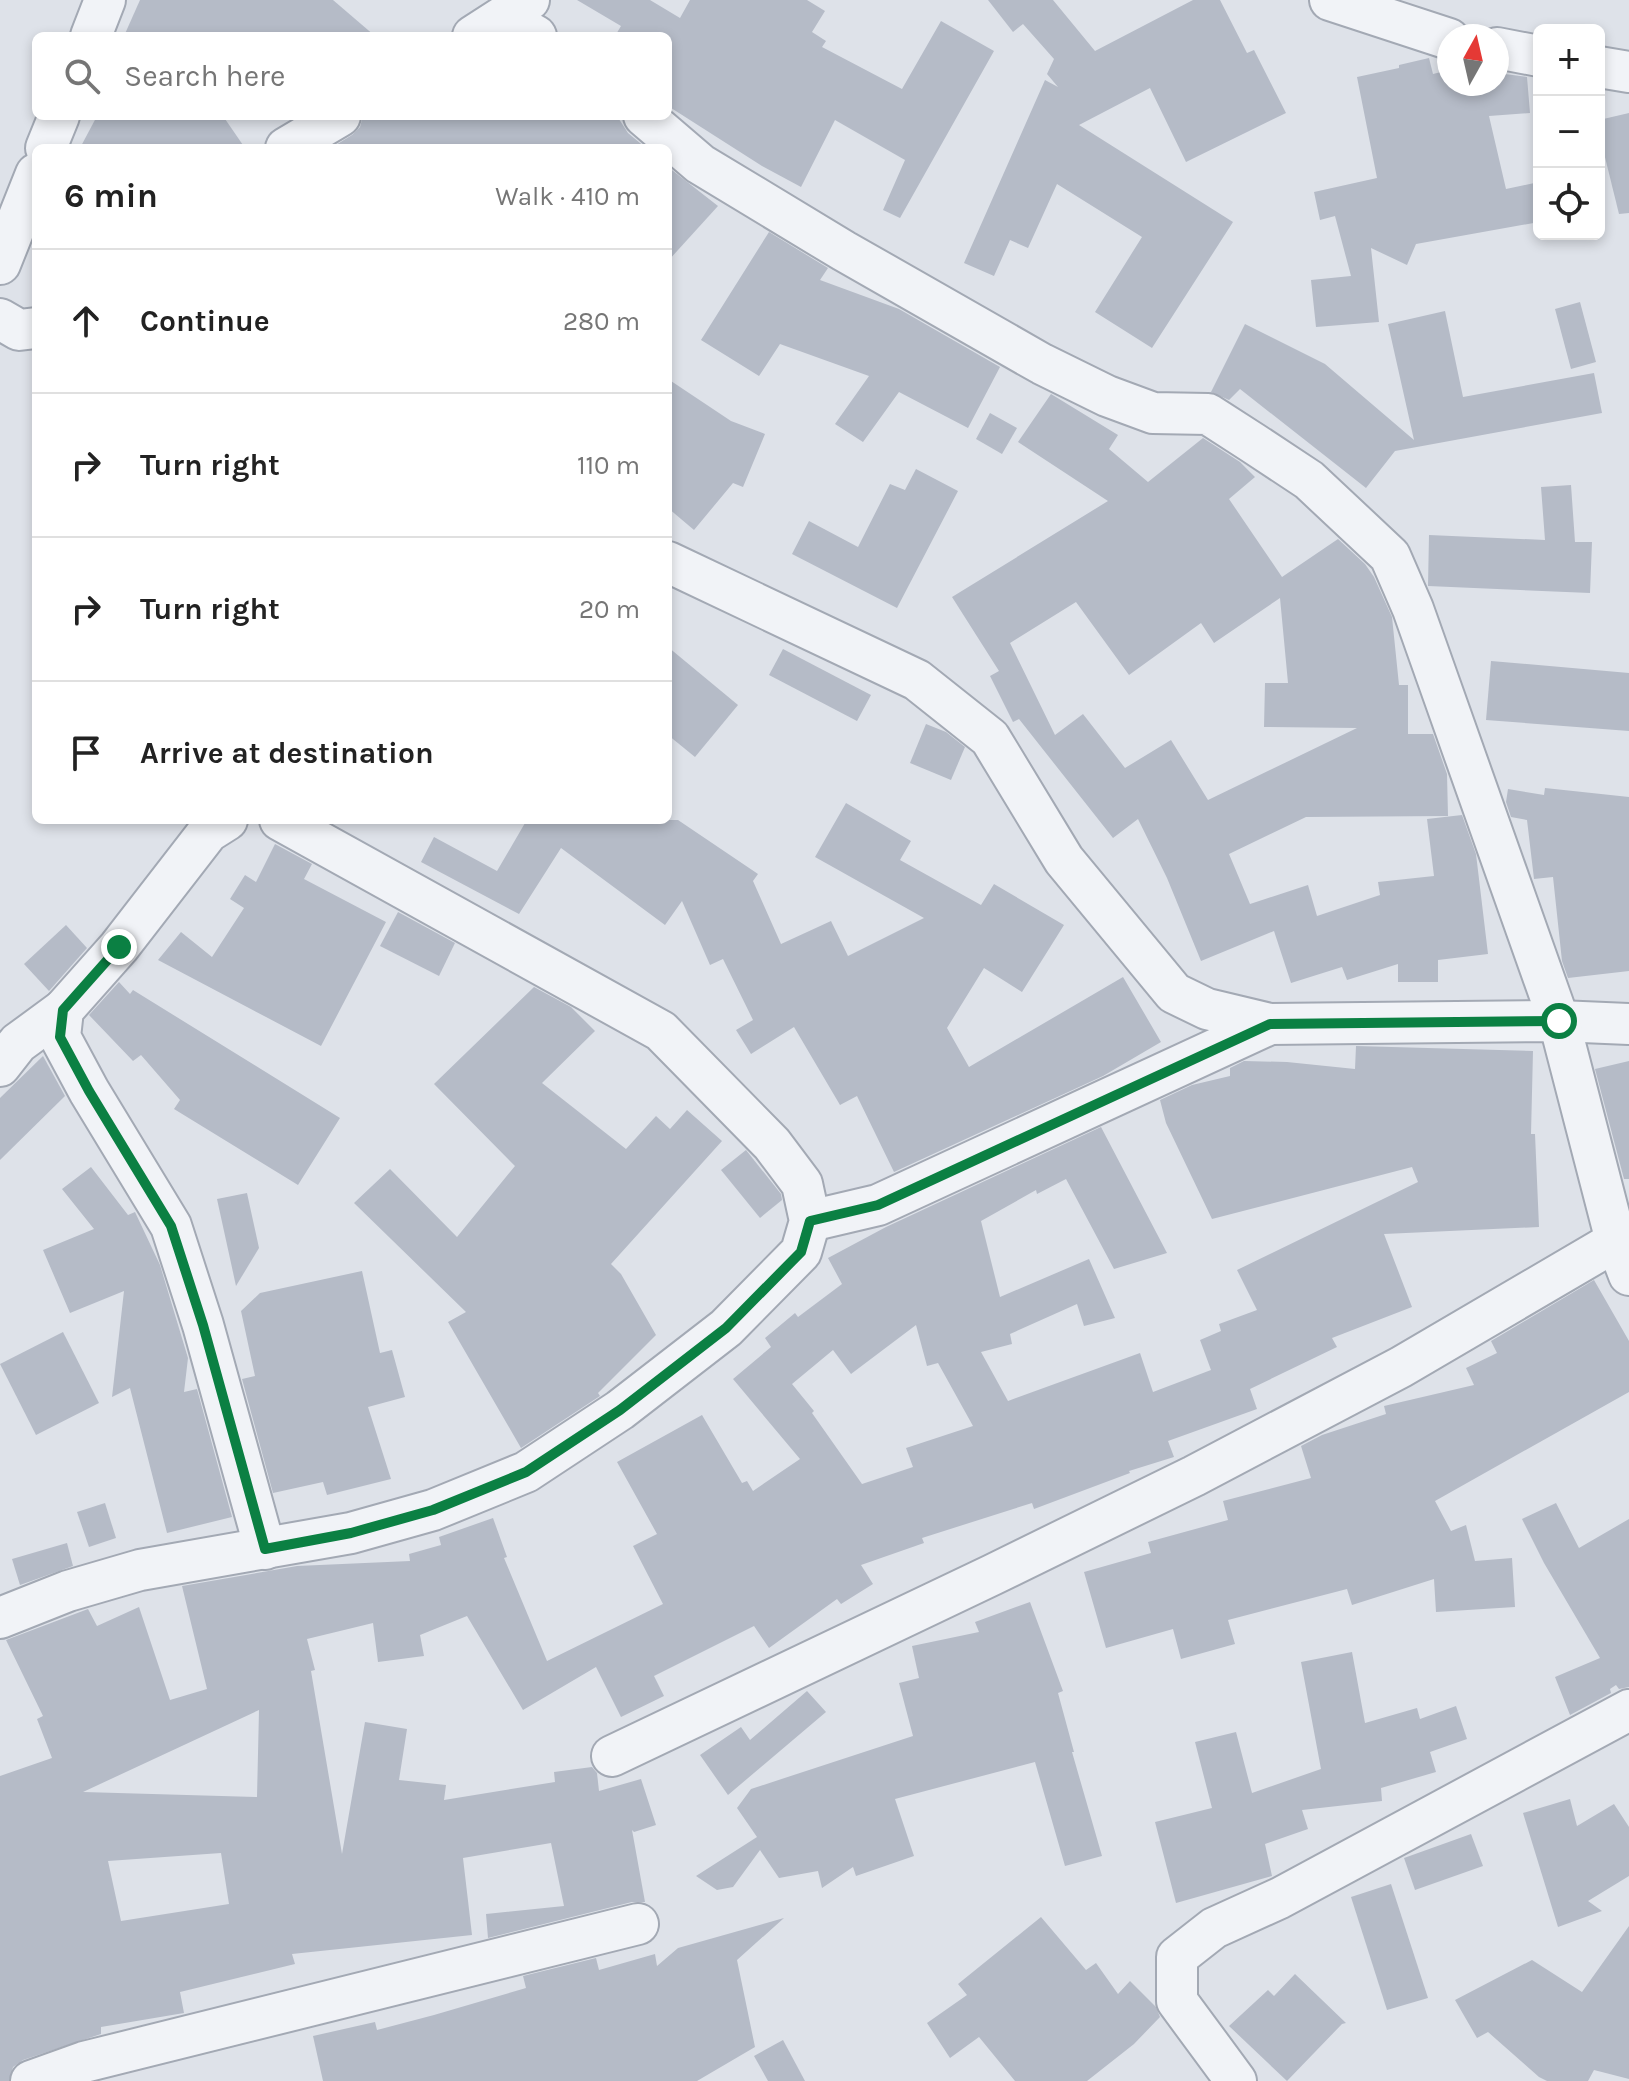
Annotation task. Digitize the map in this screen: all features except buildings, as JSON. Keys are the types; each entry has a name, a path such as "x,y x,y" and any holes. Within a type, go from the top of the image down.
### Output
{"street":[{"path":"93,32 105,0"},
{"path":"1330,0 1437,35"},
{"path":"1509,50 1533,55"},
{"path":"1605,68 1629,72"},
{"path":"48,144 57,120"},
{"path":"293,144 333,120"},
{"path":"612,1756 1194,1476 1401,1367 1622,1258 1559,1021 1413,609 1390,556 1309,480 1208,414 1153,413 1107,396 1042,364 844,251 700,164 649,120"},
{"path":"0,264 32,184"},
{"path":"0,319 19,330 32,328"},
{"path":"672,564 917,680 990,738 1064,860 1174,993 1207,1009 1270,1024 1559,1021 1629,1024"},
{"path":"0,1066 18,1043 63,1010 119,947 208,832 221,824"},
{"path":"0,1618 68,1591 140,1570 351,1533 433,1510 526,1472 620,1410 726,1328 801,1252 810,1221 802,1184 772,1144 661,1031 287,824"},
{"path":"63,1010 60,1037 171,1226 203,1325 265,1549"},
{"path":"810,1221 878,1205 1270,1024"},
{"path":"1236,2081 1177,2001 1177,1957 1214,1928 1280,1898 1629,1710"},
{"path":"31,2081 84,2062 638,1924"}],"route":[{"path":"119,947 63,1010 60,1037 171,1226 203,1325 265,1549 351,1533 433,1510 526,1472 620,1410 726,1328 801,1252 810,1221 878,1205 1270,1024 1559,1021"}]}
